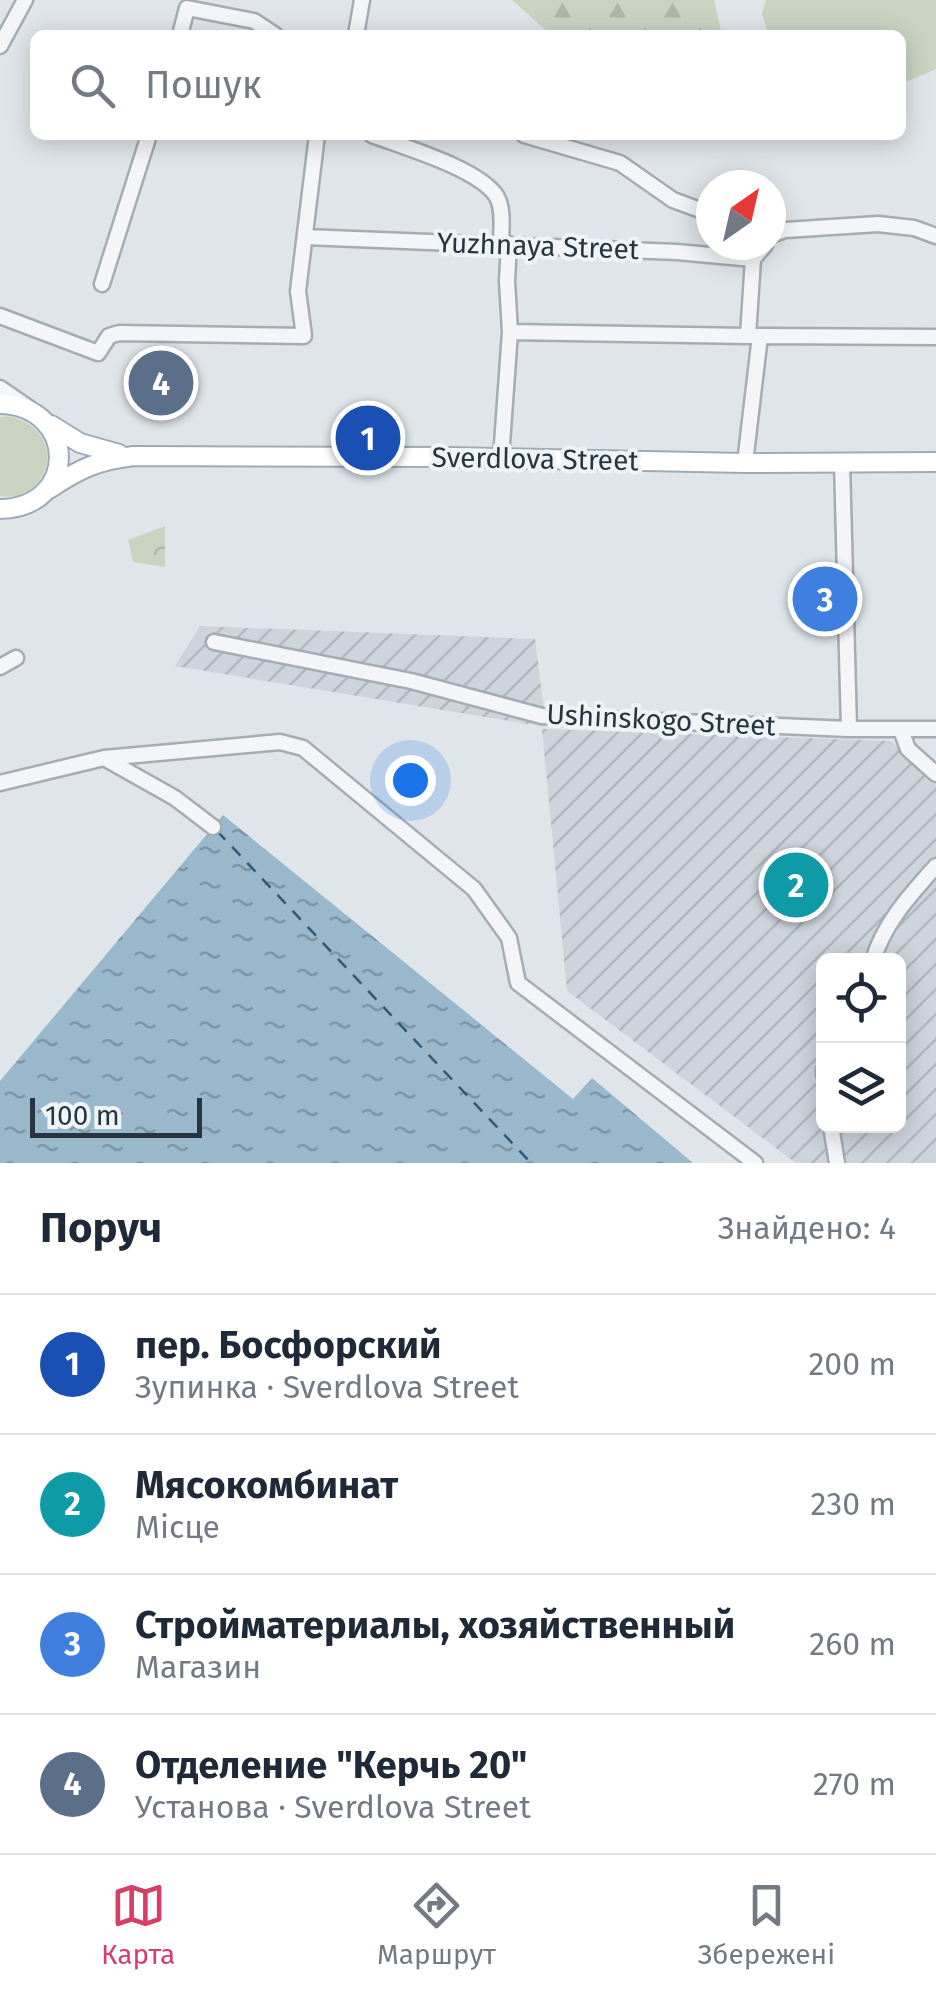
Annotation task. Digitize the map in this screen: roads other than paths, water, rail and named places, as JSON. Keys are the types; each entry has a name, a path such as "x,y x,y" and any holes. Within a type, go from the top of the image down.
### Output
{"main road":[{"path":"0,404 18,405 97,449 134,456"},
{"path":"40,417 56,438 60,456 49,489"},
{"name":"Sverdlova Street","path":"134,456 936,462"},
{"path":"0,509 20,508 36,501 90,464 134,456"}],"street":[{"path":"0,46 25,0"},
{"path":"357,30 362,0"},
{"path":"181,30 187,8 254,21 268,30"},
{"path":"102,284 147,140"},
{"path":"0,316 98,354 110,336 119,333 304,336 298,291 316,140"},
{"path":"385,140 468,172 498,198 510,332 501,458"},
{"path":"541,140 620,163 673,200 696,208"},
{"path":"786,230 878,224 914,228 936,236"},
{"name":"Yuzhnaya Street","path":"305,237 696,254"},
{"path":"744,463 754,336 753,260"},
{"path":"510,332 936,336"},
{"path":"0,388 40,417"},
{"path":"842,462 848,730"},
{"name":"Ushinskogo Street","path":"214,642 412,682 542,716 848,730 936,729"},
{"path":"0,667 16,658"},
{"path":"900,730 908,749 936,774"},
{"path":"0,784 104,758 280,742 303,748 474,889 508,938 518,983 756,1163"},
{"path":"104,758 175,798 213,827"},
{"path":"875,953 879,940 936,866"},
{"path":"832,1133 837,1163"}],"water":[{"path":"223,815 573,1099 592,1078 693,1163 0,1163 0,1081"}],"place":[{"name":"Отделение \"Керчь 20\"","path":"161,383"},
{"name":"пер. Босфорский","path":"368,438"},
{"name":"Стройматериалы, хозяйственный","path":"825,599"},
{"name":"Мясокомбинат","path":"796,885"}]}
